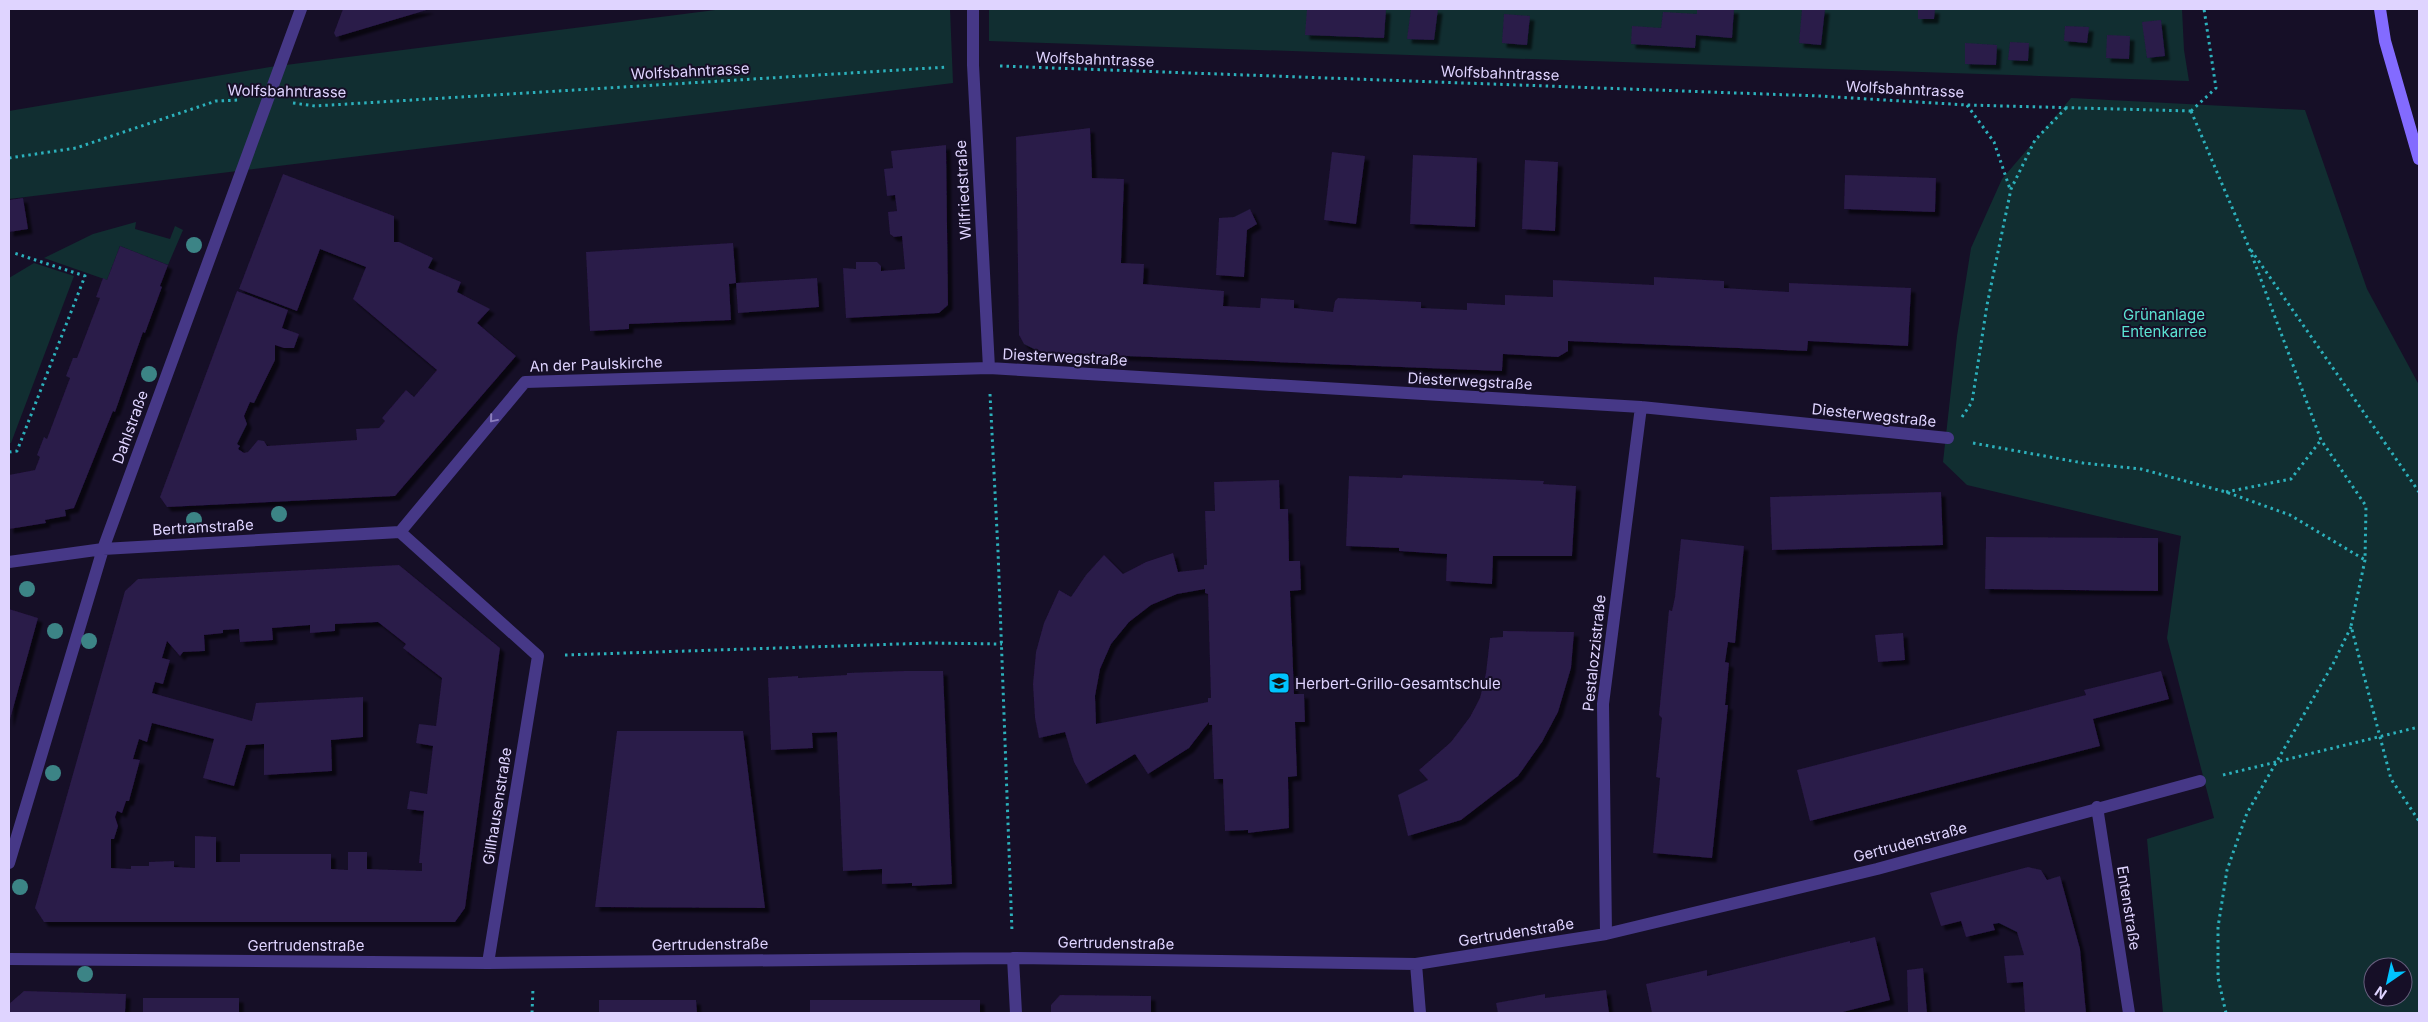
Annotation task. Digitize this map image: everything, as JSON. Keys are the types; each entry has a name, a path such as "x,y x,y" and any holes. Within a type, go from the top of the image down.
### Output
{"main road":[{"path":"2380,9 2385,41 2419,159"}],"street":[{"name":"Dahlstraße","path":"9,863 103,550 301,9"},
{"name":"Wilfriedstraße","path":"973,9 973,66 989,368"},
{"name":"An der Paulskirche","path":"400,532 524,382 989,368"},
{"name":"Diesterwegstraße","path":"989,368 1641,408 1948,438"},
{"name":"Pestalozzistraße","path":"1606,934 1603,704 1641,408"},
{"name":"Bertramstraße","path":"9,562 103,550 400,532"},
{"path":"400,532 538,656"},
{"name":"Gillhausenstraße","path":"488,962 538,656"},
{"name":"Gertrudenstraße","path":"9,959 488,962 1013,958 1416,964 1606,934 1877,869 2200,781"},
{"name":"Entenstraße","path":"2097,808 2129,1013"},
{"path":"1013,958 1016,1013"},
{"path":"1416,964 1420,1013"}],"path":[{"path":"2204,9 2216,88 2191,111 2248,245 2321,440 2366,506 2365,560 2351,626 2333,664 2246,814 2227,870 2218,927 2218,978 2226,1013"},
{"name":"Wolfsbahntrasse","path":"9,158 76,148 216,100 268,100 315,106 973,66 2191,111"},
{"path":"1967,104 1994,142 2011,189"},
{"path":"2068,106 2035,140 2011,189 1988,305 1972,402 1948,438 2083,463 2141,469 2226,492 2290,516 2365,560"},
{"path":"2248,245 2419,492"},
{"path":"9,452 17,451 85,276 14,253"},
{"path":"989,368 1002,644 1013,958"},
{"path":"2226,492 2292,479 2321,440"},
{"path":"2351,626 2379,738 2392,779 2419,821"},
{"path":"538,656 930,643 1002,644"},
{"path":"2200,781 2419,727"}],"green space":[{"path":"723,9 950,9 953,83 9,199 9,111 270,67"},
{"path":"989,9 2182,9 2184,50 2189,81 989,41"},
{"name":"Grünanlage Entenkarree","path":"2071,98 2305,110 2367,289 2419,385 2419,1013 2163,1013 2147,839 2214,818 2167,638 2181,536 1967,485 1943,462 1957,336 1971,248 2002,179"},
{"path":"136,222 135,229 170,239 175,226 183,230 168,265 120,246 107,280 44,258 93,234"},
{"path":"34,263 74,276 11,443 9,443 9,278"}],"building":[{"path":"343,9 430,9 336,37 334,33"},
{"path":"1307,9 1386,9 1384,38 1305,35"},
{"path":"1411,9 1438,9 1434,40 1407,39"},
{"path":"1697,9 1734,9 1732,38 1696,35 1695,48 1631,44 1632,26 1661,28 1663,12 1697,14"},
{"path":"1802,9 1825,9 1821,45 1799,43"},
{"path":"1918,9 1935,9 1934,19 1918,19"},
{"path":"1504,14 1530,16 1527,45 1502,43"},
{"path":"2161,20 2165,56 2147,58 2142,22"},
{"path":"2065,26 2089,27 2087,43 2064,41"},
{"path":"2107,35 2130,36 2129,59 2106,58"},
{"path":"2010,42 2029,43 2028,61 2008,60"},
{"path":"1965,43 1997,45 1996,65 1965,64"},
{"path":"1090,128 1092,178 1124,179 1121,263 1144,264 1143,284 1224,291 1223,306 1260,308 1261,298 1294,300 1294,308 1333,312 1335,301 1338,298 1421,302 1421,308 1467,310 1467,303 1505,305 1505,295 1553,297 1553,280 1654,285 1654,277 1724,281 1724,288 1789,292 1789,283 1911,288 1908,346 1808,341 1807,351 1568,341 1568,351 1558,357 1503,354 1502,371 1049,353 1036,350 1024,344 1019,335 1016,137"},
{"path":"946,145 948,305 939,313 846,318 843,268 856,269 856,262 877,262 881,266 881,271 905,269 902,236 894,237 890,234 888,212 897,211 895,195 887,196 884,169 893,168 891,151"},
{"path":"1332,152 1365,156 1356,224 1324,220"},
{"path":"1413,155 1477,158 1475,227 1410,224"},
{"path":"1525,160 1558,162 1555,231 1522,229"},
{"path":"283,174 394,216 394,242 399,242 433,258 428,268 461,282 457,292 490,309 477,323 516,356 395,496 167,507 160,497 237,291 288,310 282,328 299,334 294,348 284,348 275,345 275,360 254,403 250,402 244,416 247,424 237,444 240,446 238,449 244,453 248,452 258,440 264,441 267,446 357,440 356,429 379,428 385,421 382,418 406,390 414,397 437,370 353,299 366,267 320,249 297,311 239,289"},
{"path":"1845,175 1936,178 1935,212 1844,209"},
{"path":"23,198 28,229 9,232 9,200"},
{"path":"1250,209 1257,224 1247,230 1244,277 1216,275 1219,218 1234,217"},
{"path":"733,243 736,283 729,284 731,320 629,324 629,329 590,331 586,252"},
{"path":"120,246 168,265 160,286 162,287 145,333 143,332 115,412 113,411 74,508 65,510 66,516 45,520 46,523 9,529 9,475 35,470 40,457 37,455 44,437 47,439 70,378 66,376 73,358 77,358 100,298 96,297 103,278 107,280"},
{"path":"817,278 819,307 738,313 736,283"},
{"path":"1403,475 1544,481 1543,484 1576,486 1572,556 1493,556 1492,584 1446,581 1447,554 1399,551 1399,548 1346,546 1349,476 1402,478"},
{"path":"1279,480 1280,509 1288,509 1289,561 1300,561 1301,590 1290,591 1294,694 1304,694 1305,722 1295,722 1297,776 1288,777 1289,828 1248,833 1248,830 1225,831 1223,779 1214,779 1212,725 1209,725 1209,722 1189,748 1148,774 1135,754 1086,784 1074,762 1065,732 1039,738 1035,718 1033,684 1036,652 1044,623 1059,590 1071,597 1086,575 1104,555 1123,574 1146,562 1173,553 1178,572 1204,569 1204,565 1207,565 1205,511 1215,511 1214,482","holes":["1205,589 1205,593 1208,594 1211,698 1208,698 1208,702 1096,724 1095,696 1100,669 1111,644 1129,622 1151,605 1177,594"]},
{"path":"1941,492 1943,545 1772,550 1770,497"},
{"path":"1986,537 2158,538 2158,591 1985,589"},
{"path":"1681,539 1744,546 1735,643 1728,642 1725,662 1729,663 1725,705 1728,705 1712,858 1653,853 1660,778 1656,777 1662,718 1659,715 1669,610 1672,611 1675,597"},
{"path":"399,565 500,648 465,908 455,922 44,922 35,908 125,591 138,579","holes":["378,622 406,644 403,648 442,678 436,726 419,724 416,743 433,746 427,794 410,791 407,809 424,811 419,863 422,863 422,871 367,869 367,852 348,852 348,870 331,869 331,854 240,854 240,862 216,862 216,837 195,836 195,868 174,867 174,861 149,862 149,866 131,866 131,869 111,868 111,839 114,839 118,826 115,817 117,811 122,813 126,801 129,801 140,760 133,759 139,739 147,742 152,723 214,739 203,778 234,786 246,745 264,744 264,775 332,771 331,740 363,737 363,697 256,703 252,721 152,693 155,682 163,684 170,660 162,658 167,641 180,656 183,652 205,651 204,635 223,633 223,630 239,629 240,642 273,640 272,628 310,625 310,633 335,631 335,624"]},
{"path":"9,609 38,618 9,723"},
{"path":"1503,631 1574,632 1571,668 1558,712 1542,742 1518,776 1461,820 1408,836 1398,795 1428,780 1419,770 1451,742 1470,717 1480,698 1486,673 1490,638 1503,637"},
{"path":"1903,633 1905,660 1878,662 1875,635"},
{"path":"943,671 952,884 912,886 912,883 882,884 882,869 843,871 837,732 812,733 813,748 771,750 768,678 798,676 798,678 847,675 847,673"},
{"path":"2161,671 2169,699 2093,719 2100,746 1810,821 1797,770 2086,695 2084,690"},
{"path":"617,731 743,731 765,908 595,907"},
{"path":"2028,867 2041,870 2047,880 2060,876 2080,949 2086,1013 2025,1013 2023,982 2007,983 2004,956 2024,955 2017,932 1999,923 1993,924 1995,930 1966,937 1961,921 1941,926 1930,893"},
{"path":"1875,937 1890,1000 1839,1013 1652,1013 1646,984 1707,970 1707,976 1850,941 1850,943"},
{"path":"1923,968 1927,1013 1908,1013 1907,970"},
{"path":"1606,990 1609,1013 1498,1013 1496,1003 1545,994 1545,998"},
{"path":"24,991 126,994 125,1013 9,1013 9,1004"},
{"path":"1060,995 1151,996 1151,1013 1051,1013 1051,1005"},
{"path":"143,998 239,998 239,1013 143,1013"},
{"path":"599,1000 696,1000 697,1013 599,1013"},
{"path":"810,1000 980,1000 980,1013 810,1013"}],"place":[{"name":"Herbert-Grillo-Gesamtschule","path":"1279,683"}]}
